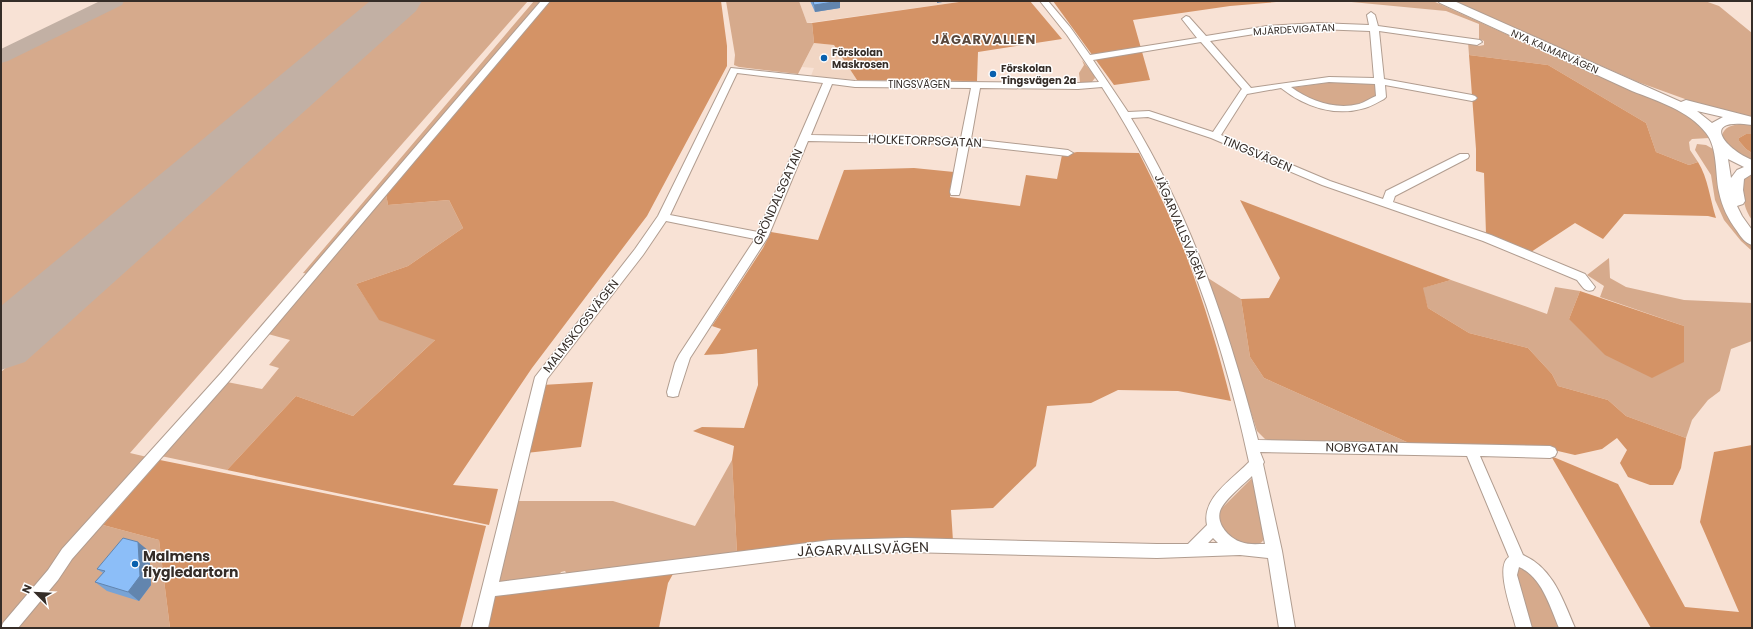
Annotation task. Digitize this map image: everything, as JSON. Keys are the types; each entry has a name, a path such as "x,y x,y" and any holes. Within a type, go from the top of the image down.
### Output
{"main road":[{"name":"NYA KALMARVÄGEN","path":"1444,1 1602,72 1667,99 1694,114 1716,139 1736,158 1752,165"},
{"name":"NYA KALMARVÄGEN","path":"1667,99 1750,121"},
{"path":"1750,121 1732,120 1723,122 1715,127 1716,139 1723,162 1727,197 1738,222 1752,240"},
{"path":"1752,169 1738,175 1736,182 1736,194 1744,217 1752,229"}],"street":[{"path":"8,628 53,575 67,554 225,377 546,1"},
{"name":"JÄGARVALLSVÄGEN","path":"489,590 831,547 906,545 1191,551 1239,549 1275,551 1257,462 1231,363 1201,277 1171,203 1144,147 1125,115 1087,58 1044,1"},
{"name":"JÄGARVALLSVÄGEN","path":"1048,1 1055,14"},
{"path":"1284,86 1290,91 1319,106 1340,108 1359,107 1381,97 1374,28 1371,15"},
{"path":"1186,19 1249,91"},
{"name":"MJÄRDEVIGATAN","path":"1087,58 1270,28 1317,26 1374,28 1477,42"},
{"name":"TINGSVÄGEN","path":"734,70 866,84 1078,86 1105,84"},
{"name":"MALMSKOGSVÄGEN","path":"480,628 541,377 639,252 663,218 734,70"},
{"path":"1215,136 1244,92 1249,91 1339,79 1380,81 1472,98"},
{"name":"GRÖNDALSGATAN","path":"673,392 680,363 762,237 828,81"},
{"path":"955,192 976,85"},
{"name":"TINGSVÄGEN","path":"1125,115 1153,115 1215,136 1326,183 1511,247 1581,277 1589,287"},
{"name":"HOLKETORPSGATAN","path":"804,138 965,140 1068,153"},
{"path":"1386,204 1390,194 1464,156"},
{"path":"663,218 762,237"},
{"name":"NOBYGATAN","path":"1253,446 1550,452"},
{"path":"1471,450 1518,560 1533,566 1543,579 1567,628"},
{"path":"1239,549 1230,545 1224,540 1214,527 1212,513 1217,503 1257,462"},
{"path":"1191,551 1214,527"},
{"path":"1275,551 1287,628"},
{"path":"1518,560 1511,564 1510,575 1524,628"}],"shaded area":[{"path":"123,1 377,1 1,318 1,61"},
{"path":"421,1 528,1 130,453 160,460 103,525 159,540 170,628 1,628 1,372"},
{"path":"534,1 543,1 310,274 303,273"},
{"path":"549,1 721,1 727,46 727,66 647,216 532,368 453,485 498,489 489,525 227,470 296,396 353,416 435,340 379,320 356,284 408,266 463,228 449,200 388,205 386,194"},
{"path":"726,1 799,1 807,23 812,23 814,43 798,74 739,67 734,65 735,55"},
{"path":"799,1 966,1 807,23"},
{"path":"966,1 1030,1 1062,39 978,52 977,81 857,80 834,45 814,43 812,23"},
{"path":"1053,1 1288,1 1230,6 1133,20 1150,80 1114,85"},
{"path":"1341,1 1433,1 1628,89 1679,110 1692,117 1709,135 1709,138 1692,139 1689,142 1690,150 1698,162 1689,165 1656,152 1646,123 1548,65 1469,55 1468,42 1479,46 1484,45 1484,41 1479,39 1479,24 1446,11"},
{"path":"1454,1 1705,1 1719,6 1752,33 1752,117 1696,103 1638,82"},
{"name":"Förskolan Maskrosen","path":"814,43 834,45 857,80 811,76 814,68 802,67"},
{"path":"1469,55 1548,65 1646,123 1656,152 1689,165 1698,162 1707,182 1716,218 1708,216 1624,214 1603,239 1575,223 1531,252 1486,234 1484,173 1476,171 1476,149"},
{"path":"1082,60 1094,75 1095,78 1091,83 1080,82 1079,73 1084,65"},
{"path":"1338,81 1374,84 1377,86 1376,96 1363,102 1348,106 1332,107 1307,98 1290,88"},
{"path":"1739,124 1752,125 1752,134 1746,134 1739,138 1739,141 1752,153 1752,162 1730,150 1722,135 1728,127"},
{"path":"1746,134 1752,134 1752,153 1739,141 1739,138"},
{"path":"1697,144 1706,145 1713,149 1747,241 1752,245 1752,251 1741,241 1724,220 1715,200 1711,175 1695,150"},
{"path":"1077,152 1139,153 1170,218 1194,276 1222,365 1231,401 1178,391 1118,390 1091,403 1047,406 1036,466 993,508 951,510 953,541 737,553 732,460 734,446 693,431 702,427 744,428 758,385 757,349 704,355 721,329 712,326 763,248 771,232 818,240 844,170 914,168 954,172 950,197 1020,206 1026,175 1057,179 1062,155"},
{"path":"1752,174 1752,220 1745,206 1743,179"},
{"path":"386,194 388,205 449,200 463,228 408,266 356,284 379,319 436,339 353,416 296,396 227,470 161,456 227,382 262,389 279,368 269,365 290,340 268,334"},
{"path":"1240,200 1451,280 1423,288 1428,308 1469,333 1528,348 1552,374 1558,386 1608,400 1626,416 1686,438 1681,468 1673,485 1650,485 1628,477 1620,463 1627,450 1617,438 1602,449 1575,455 1545,448 1409,443 1264,378 1250,357 1241,299 1269,298 1280,278"},
{"path":"1609,258 1610,278 1626,287 1684,300 1752,303 1752,341 1731,349 1720,391 1708,400 1692,420 1686,438 1626,416 1608,400 1558,386 1552,374 1528,348 1469,333 1428,308 1422,288 1451,280 1547,314 1555,287 1580,291 1569,319 1684,326 1600,297 1604,286 1587,275"},
{"path":"1208,278 1241,299 1250,357 1264,378 1409,443 1276,443 1265,439 1257,431"},
{"path":"1580,291 1684,326 1684,362 1652,378 1605,355 1569,319"},
{"path":"593,382 581,447 526,453 542,385"},
{"path":"1752,445 1752,628 1651,628 1551,456 1618,484 1685,607 1739,612 1700,522 1714,452"},
{"path":"160,460 486,526 460,628 170,628 159,540 103,525"},
{"path":"732,460 737,553 569,577 565,571 561,572 557,578 503,584 498,581 515,501 613,501 695,526"},
{"path":"1251,479 1254,480 1265,537 1262,542 1255,545 1247,545 1239,543 1225,533 1219,518 1220,510"},
{"path":"1520,569 1527,571 1540,584 1563,628 1529,628 1515,577 1517,570"},
{"path":"673,574 668,583 659,628 485,628 492,594"}],"building":[{"path":"813,1 840,1 814,5"},
{"path":"123,538 138,542 140,576 128,592 95,582 105,571 97,569"}],"taxiway":[{"path":"1,57 115,1"}],"runway":[{"path":"1,344 399,1"}],"place":[{"name":"Förskolan Maskrosen","path":"824,58"},
{"name":"Förskolan Tingsvägen 2a","path":"993,74"},
{"name":"Malmens flygledartorn","path":"135,564"}],"district":[{"name":"JÄGARVALLEN","path":"984,39"}]}
